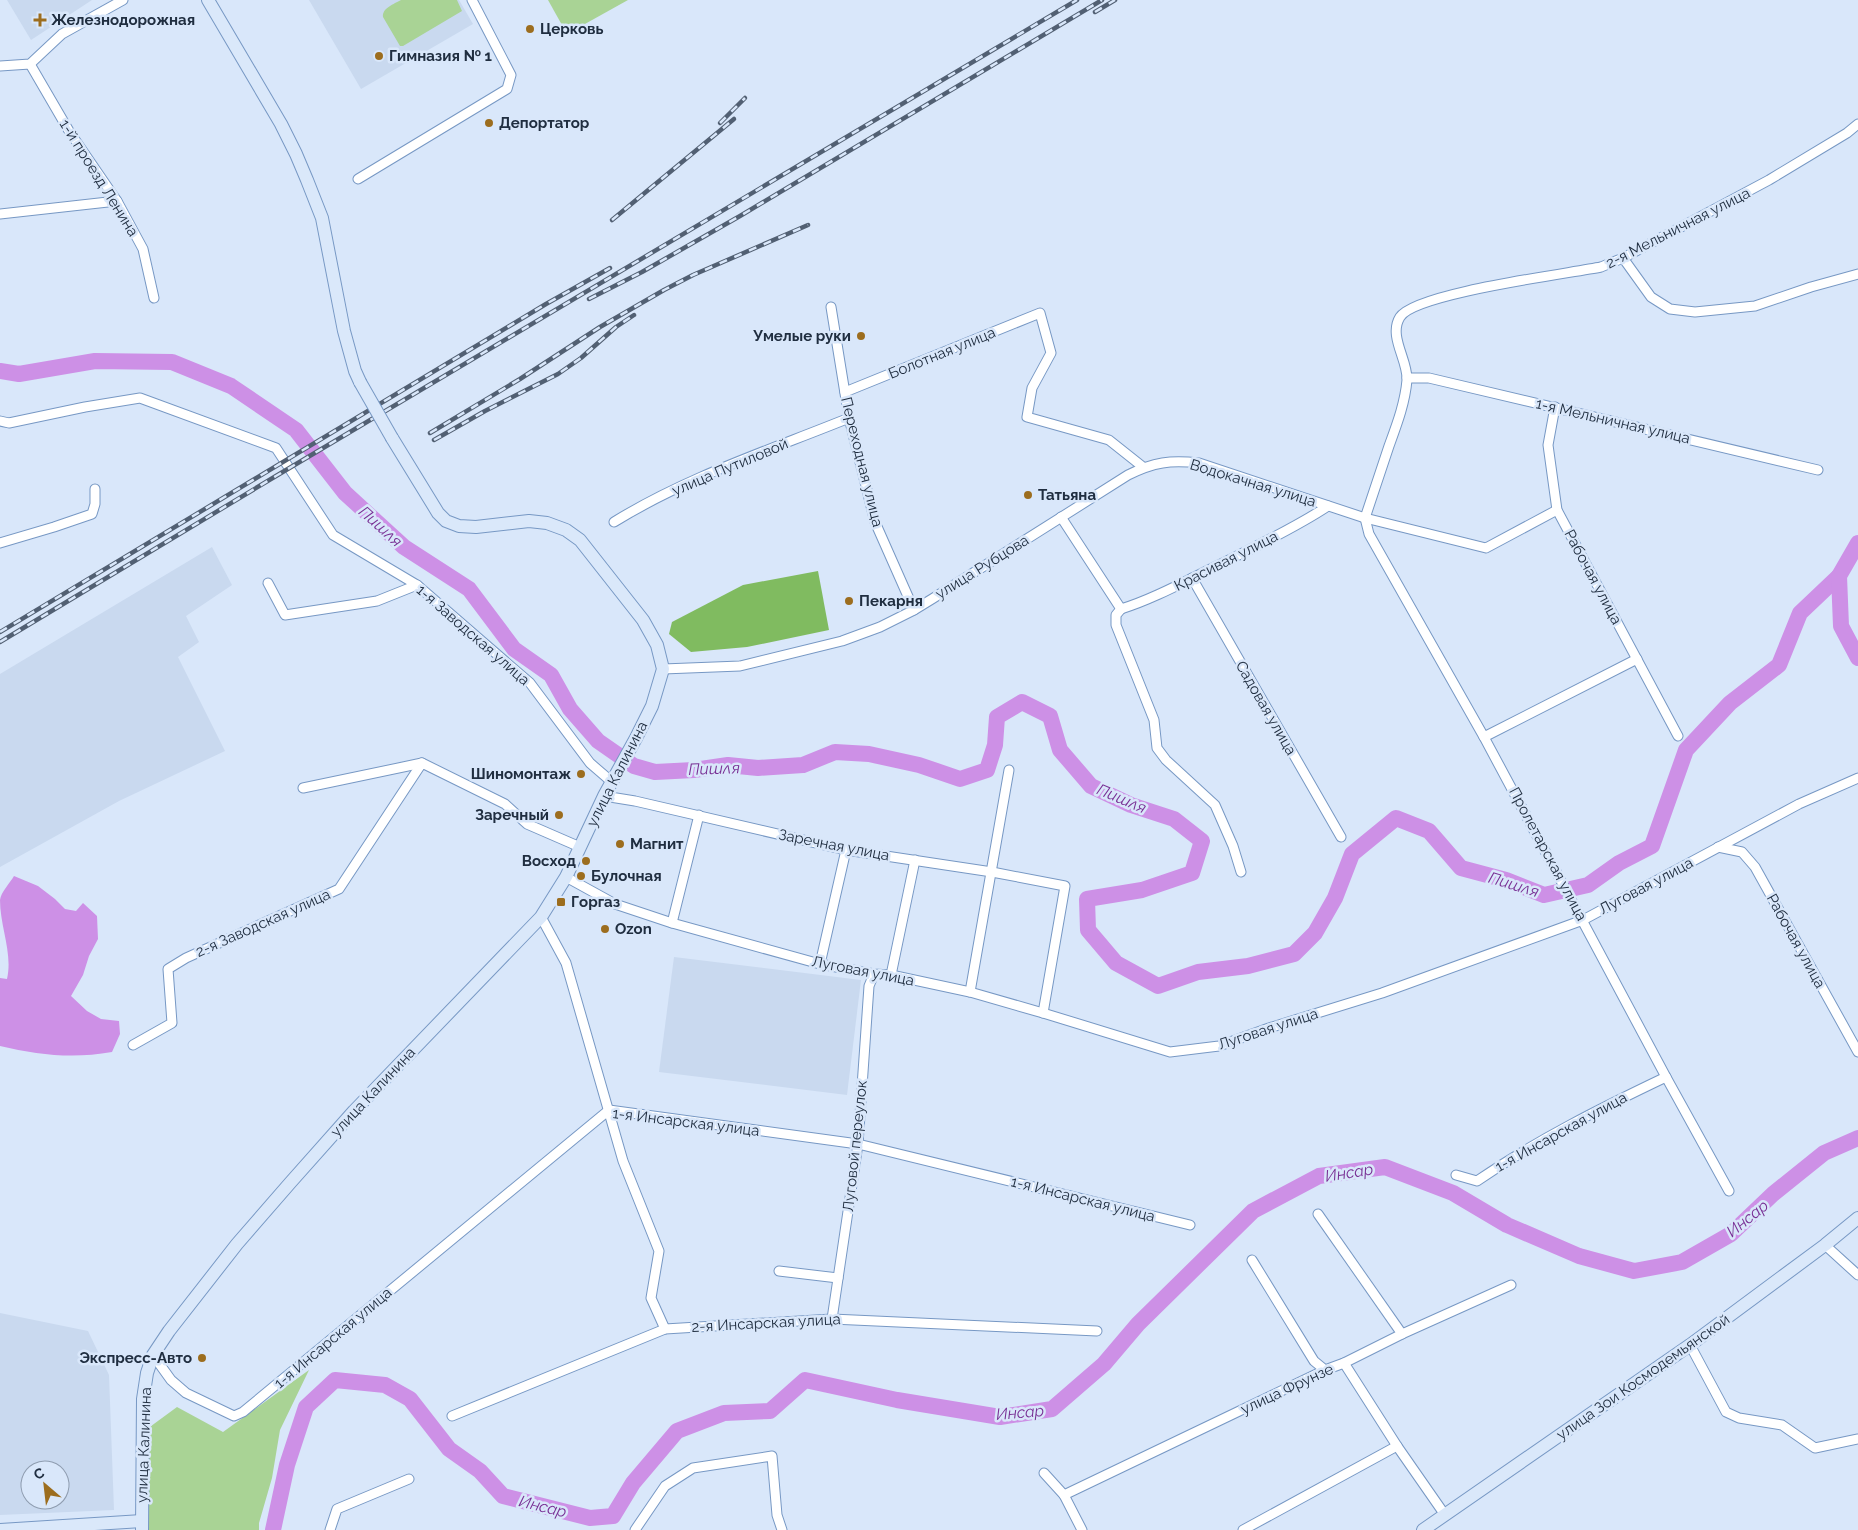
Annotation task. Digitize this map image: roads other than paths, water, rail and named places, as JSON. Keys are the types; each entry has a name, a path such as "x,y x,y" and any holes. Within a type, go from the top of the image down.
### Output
{"main road":[{"path":"208,0 281,124 307,180 322,218 344,330 355,371 392,438 438,513 446,521 459,526 476,527 529,521 566,530 580,540 643,620 657,645 663,669"},
{"name":"улица Калинина","path":"142,1526 143,1399 147,1373 153,1355 169,1331 237,1244 290,1182 354,1110 541,917 566,877 604,796 652,706 663,669"},
{"name":"улица Зои Космодемьянской","path":"1423,1530 1690,1345 1825,1246 1858,1218"},
{"path":"0,1530 142,1526"}],"street":[{"path":"0,66 30,64 62,34 123,0"},
{"path":"358,179 507,89 511,75 472,0"},
{"name":"1-й проезд Ленина","path":"30,64 69,131 117,202 143,249 154,298"},
{"name":"2-я Мельничная улица","path":"1407,378 1396,327 1400,316 1416,306 1453,294 1601,268 1769,180 1847,133 1858,124"},
{"path":"0,214 117,202"},
{"path":"1623,258 1651,296 1670,309 1695,312 1755,306 1811,287 1858,274"},
{"name":"Переходная улица","path":"831,307 849,418 875,522 914,610"},
{"name":"Болотная улица","path":"845,392 1040,313 1051,353 1032,388 1027,417 1109,440 1144,467"},
{"path":"1364,518 1403,406 1407,378"},
{"name":"1-я Мельничная улица","path":"1407,378 1429,378 1818,470"},
{"name":"1-я Заводская улица","path":"0,420 9,423 140,398 276,448 333,535 417,585 530,683 590,763 615,777"},
{"name":"Рабочая улица","path":"1555,407 1548,445 1557,510 1678,736"},
{"name":"улица Путиловой","path":"614,522 644,504 702,477 849,418"},
{"name":"Водокачная улица","path":"1144,467 1173,461 1199,463 1364,518 1486,548 1557,510"},
{"name":"улица Рубцова","path":"663,669 740,666 842,641 880,626 914,610 1144,467"},
{"path":"0,543 92,514 95,504 95,489"},
{"name":"Красивая улица","path":"1121,609 1139,603 1192,578 1306,521 1328,506"},
{"path":"1061,517 1121,609 1116,615 1116,625 1154,720 1157,748 1166,760 1215,805 1233,846 1241,872"},
{"name":"Пролетарская улица","path":"1364,518 1370,534 1560,875 1666,1077 1729,1191"},
{"name":"Садовая улица","path":"1192,578 1340,837"},
{"path":"268,583 285,615 377,601 417,585"},
{"path":"1484,737 1637,659"},
{"path":"303,788 422,763 506,804 527,824 580,847"},
{"name":"2-я Заводская улица","path":"133,1045 172,1024 168,969 186,958 339,889 422,763"},
{"path":"970,992 1009,770"},
{"name":"Луговая улица","path":"566,877 615,904 672,922 820,964 874,974 891,975 970,992 1170,1052 1219,1046 1269,1028 1382,993 1583,920 1799,804 1858,778"},
{"name":"Заречная улица","path":"604,796 699,815 846,850 992,872 1065,886 1043,1013"},
{"path":"672,922 699,815"},
{"name":"Рабочая улица","path":"1718,847 1742,852 1755,868 1858,1052"},
{"path":"820,964 846,850"},
{"path":"891,975 916,860"},
{"path":"541,917 566,963 623,1161 659,1251 652,1298 665,1328"},
{"name":"Луговой переулок","path":"832,1319 858,1144 869,986 874,974"},
{"name":"1-я Инсарская улица","path":"1456,1175 1477,1181 1516,1154 1554,1133 1666,1077"},
{"name":"1-я Инсарская улица","path":"153,1355 171,1380 186,1393 234,1416 243,1412 609,1110 858,1144 1190,1225"},
{"path":"1318,1214 1402,1334"},
{"path":"1825,1246 1858,1275"},
{"path":"1252,1260 1314,1361 1325,1370"},
{"path":"779,1271 838,1278"},
{"name":"улица Фрунзе","path":"1064,1495 1325,1370 1344,1363 1511,1284"},
{"name":"2-я Инсарская улица","path":"452,1416 665,1328 832,1319 1096,1331"},
{"path":"1690,1345 1726,1412 1739,1418 1782,1425 1815,1448 1858,1439"},
{"path":"1344,1363 1445,1516"},
{"path":"1243,1530 1397,1446"},
{"path":"635,1530 665,1486 693,1468 772,1456 777,1515 782,1530"},
{"path":"1044,1473 1064,1495 1082,1530"},
{"path":"330,1530 337,1509 409,1479"}],"waterway":[{"name":"Пишля","path":"0,371 19,374 95,361 172,362 231,386 296,430 345,493 404,547 469,589 514,649 551,675 570,709 598,741 634,766 655,772 694,770 728,765 758,768 803,765 835,752 869,754 919,765 960,779 987,770 995,745 997,717 1022,702 1050,716 1060,750 1091,786 1131,805 1174,819 1202,841 1192,873 1142,890 1087,899 1088,930 1116,963 1158,986 1198,972 1248,966 1294,954 1315,933 1335,898 1352,854 1396,818 1429,831 1461,868 1506,880 1544,895 1588,885 1619,863 1652,846 1686,750 1730,703 1779,665 1800,613 1839,576"},
{"name":"Инсар","path":"1858,543 1839,576 1841,626 1858,658"},
{"name":"Инсар","path":"273,1530 287,1465 306,1407 335,1380 385,1385 410,1399 449,1449 480,1471 503,1496 590,1518 613,1516 633,1483 677,1431 724,1413 770,1411 805,1380 897,1400 1000,1417 1052,1409 1104,1364 1138,1324 1253,1211 1319,1176 1385,1167 1453,1193 1507,1225 1579,1256 1634,1271 1682,1262 1731,1234 1773,1194 1824,1153 1858,1138"}],"railway":[{"path":"0,642 1077,0"},
{"path":"589,299 642,272 740,216 1102,0"},
{"path":"1095,12 1115,0"},
{"path":"720,123 745,98"},
{"path":"612,220 734,119"},
{"path":"430,433 520,379 600,327 664,290 693,275 808,225"},
{"path":"0,632 546,304 610,268"},
{"path":"434,440 485,411 558,374 581,358 616,327 634,315"}],"place":[{"name":"Железнодорожная","path":"40,20"},
{"name":"Церковь","path":"530,29"},
{"name":"Гимназия № 1","path":"379,56"},
{"name":"Депортатор","path":"489,123"},
{"name":"Умелые руки","path":"861,336"},
{"name":"Татьяна","path":"1028,495"},
{"name":"Пекарня","path":"849,601"},
{"name":"Шиномонтаж","path":"581,774"},
{"name":"Заречный","path":"559,815"},
{"name":"Магнит","path":"620,844"},
{"name":"Восход","path":"586,861"},
{"name":"Булочная","path":"581,876"},
{"name":"Горгаз","path":"561,902"},
{"name":"Ozon","path":"605,929"},
{"name":"Экспресс-Авто","path":"202,1358"}]}
